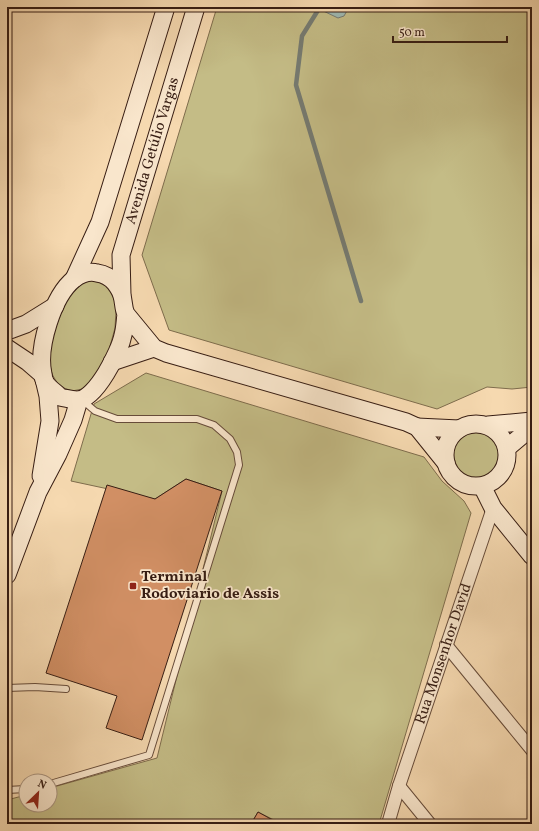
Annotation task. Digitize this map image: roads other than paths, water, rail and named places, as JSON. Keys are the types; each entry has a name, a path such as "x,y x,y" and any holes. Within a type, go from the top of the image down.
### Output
{"main road":[{"name":"Avenida Getúlio Vargas","path":"74,279 100,222 166,7"},
{"name":"Avenida Getúlio Vargas","path":"122,295 121,255 196,7"},
{"path":"38,492 50,421 48,396 41,366 43,340 55,306 63,292 74,279 84,273 99,273 114,282 122,295 126,314 154,348 166,353 406,422 417,427 459,429"},
{"path":"7,331 26,324 55,306"},
{"path":"7,348 28,362 43,377 52,390 61,397 80,400 91,394 103,378 112,362 123,336 126,314"},
{"path":"112,362 154,348"},
{"path":"7,575 38,492 61,447 80,400"},
{"path":"488,425 503,438 507,448 508,458 505,468 500,476 491,483 482,486 471,486 455,478 449,471 444,453 446,444 451,436 468,424 478,423 488,425 532,421"},
{"path":"417,427 446,463"},
{"path":"507,448 532,427"},
{"path":"482,486 493,508 532,556"}],"street":[{"name":"Rua Monsenhor David","path":"388,824 399,786 493,508"},
{"path":"446,645 532,750"},
{"path":"399,786 430,824"}],"lane":[{"path":"58,782 149,755 239,465 237,452 230,439 214,425 197,419 117,419 95,411 80,400"},
{"path":"7,688 35,687 66,689"},
{"path":"7,790 18,789"}],"water":[{"path":"315,7 349,7 344,16 338,18"}],"waterway":[{"path":"320,7 302,36 296,85 361,301"}],"place":[{"name":"Terminal Rodoviario de Assis","path":"133,586"}]}
